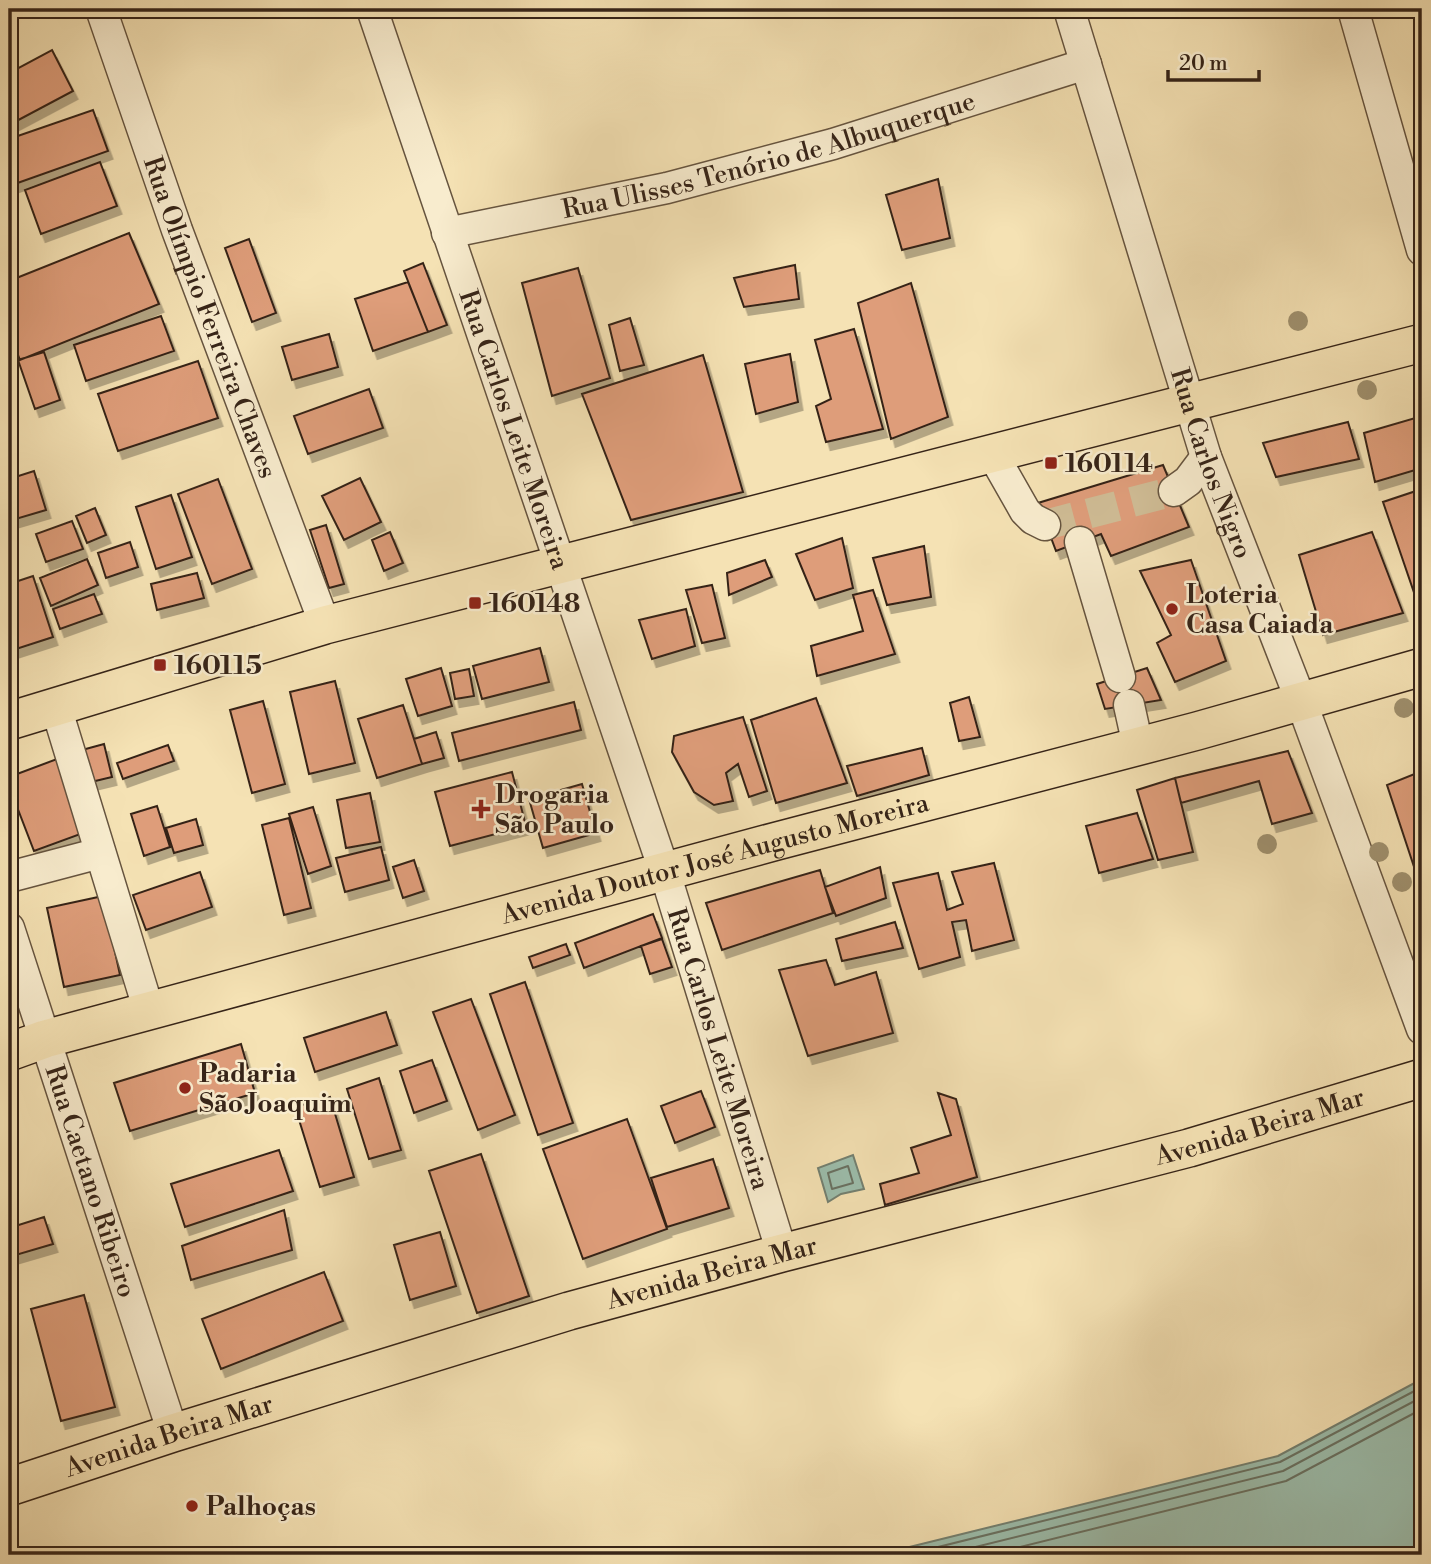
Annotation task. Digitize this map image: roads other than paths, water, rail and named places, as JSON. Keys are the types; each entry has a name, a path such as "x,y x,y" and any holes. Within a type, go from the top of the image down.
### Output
{"main road":[{"path":"9,721 325,625 1422,343"},
{"name":"Avenida Doutor José Augusto Moreira","path":"9,1052 46,1039 1138,746 1422,667"},
{"name":"Avenida Beira Mar","path":"9,1487 173,1433 569,1311 1189,1148 1422,1078"}],"street":[{"name":"Rua Olímpio Ferreira Chaves","path":"101,9 177,230 325,625"},
{"name":"Rua Carlos Leite Moreira","path":"372,9 664,873 782,1253"},
{"name":"Rua Carlos Nigro","path":"1069,9 1206,457 1301,701 1422,1029"},
{"path":"1353,9 1422,250"},
{"name":"Rua Ulisses Tenório de Albuquerque","path":"447,233 667,188 832,144 1086,64"},
{"path":"992,453 1026,511 1033,519 1045,525"},
{"path":"1174,491 1188,481 1206,457"},
{"path":"1080,542 1125,691 1138,746"},
{"path":"56,707 149,1012"},
{"path":"9,877 100,853"},
{"name":"Rua Caetano Ribeiro","path":"9,928 173,1433"}],"water":[{"path":"853,1155 864,1189 841,1194 828,1202 818,1168"},
{"path":"1422,1379 1422,1555 877,1555 1278,1456"}],"tunnel":[{"path":"1045,525 1174,491"}],"place":[{"name":"160114","path":"1051,463"},
{"name":"160148","path":"475,603"},
{"name":"Loteria Casa Caiada","path":"1172,609"},
{"name":"160115","path":"160,665"},
{"name":"Drogaria São Paulo","path":"481,809"},
{"name":"Padaria São Joaquim","path":"185,1088"},
{"name":"Palhoças","path":"192,1506"}]}
